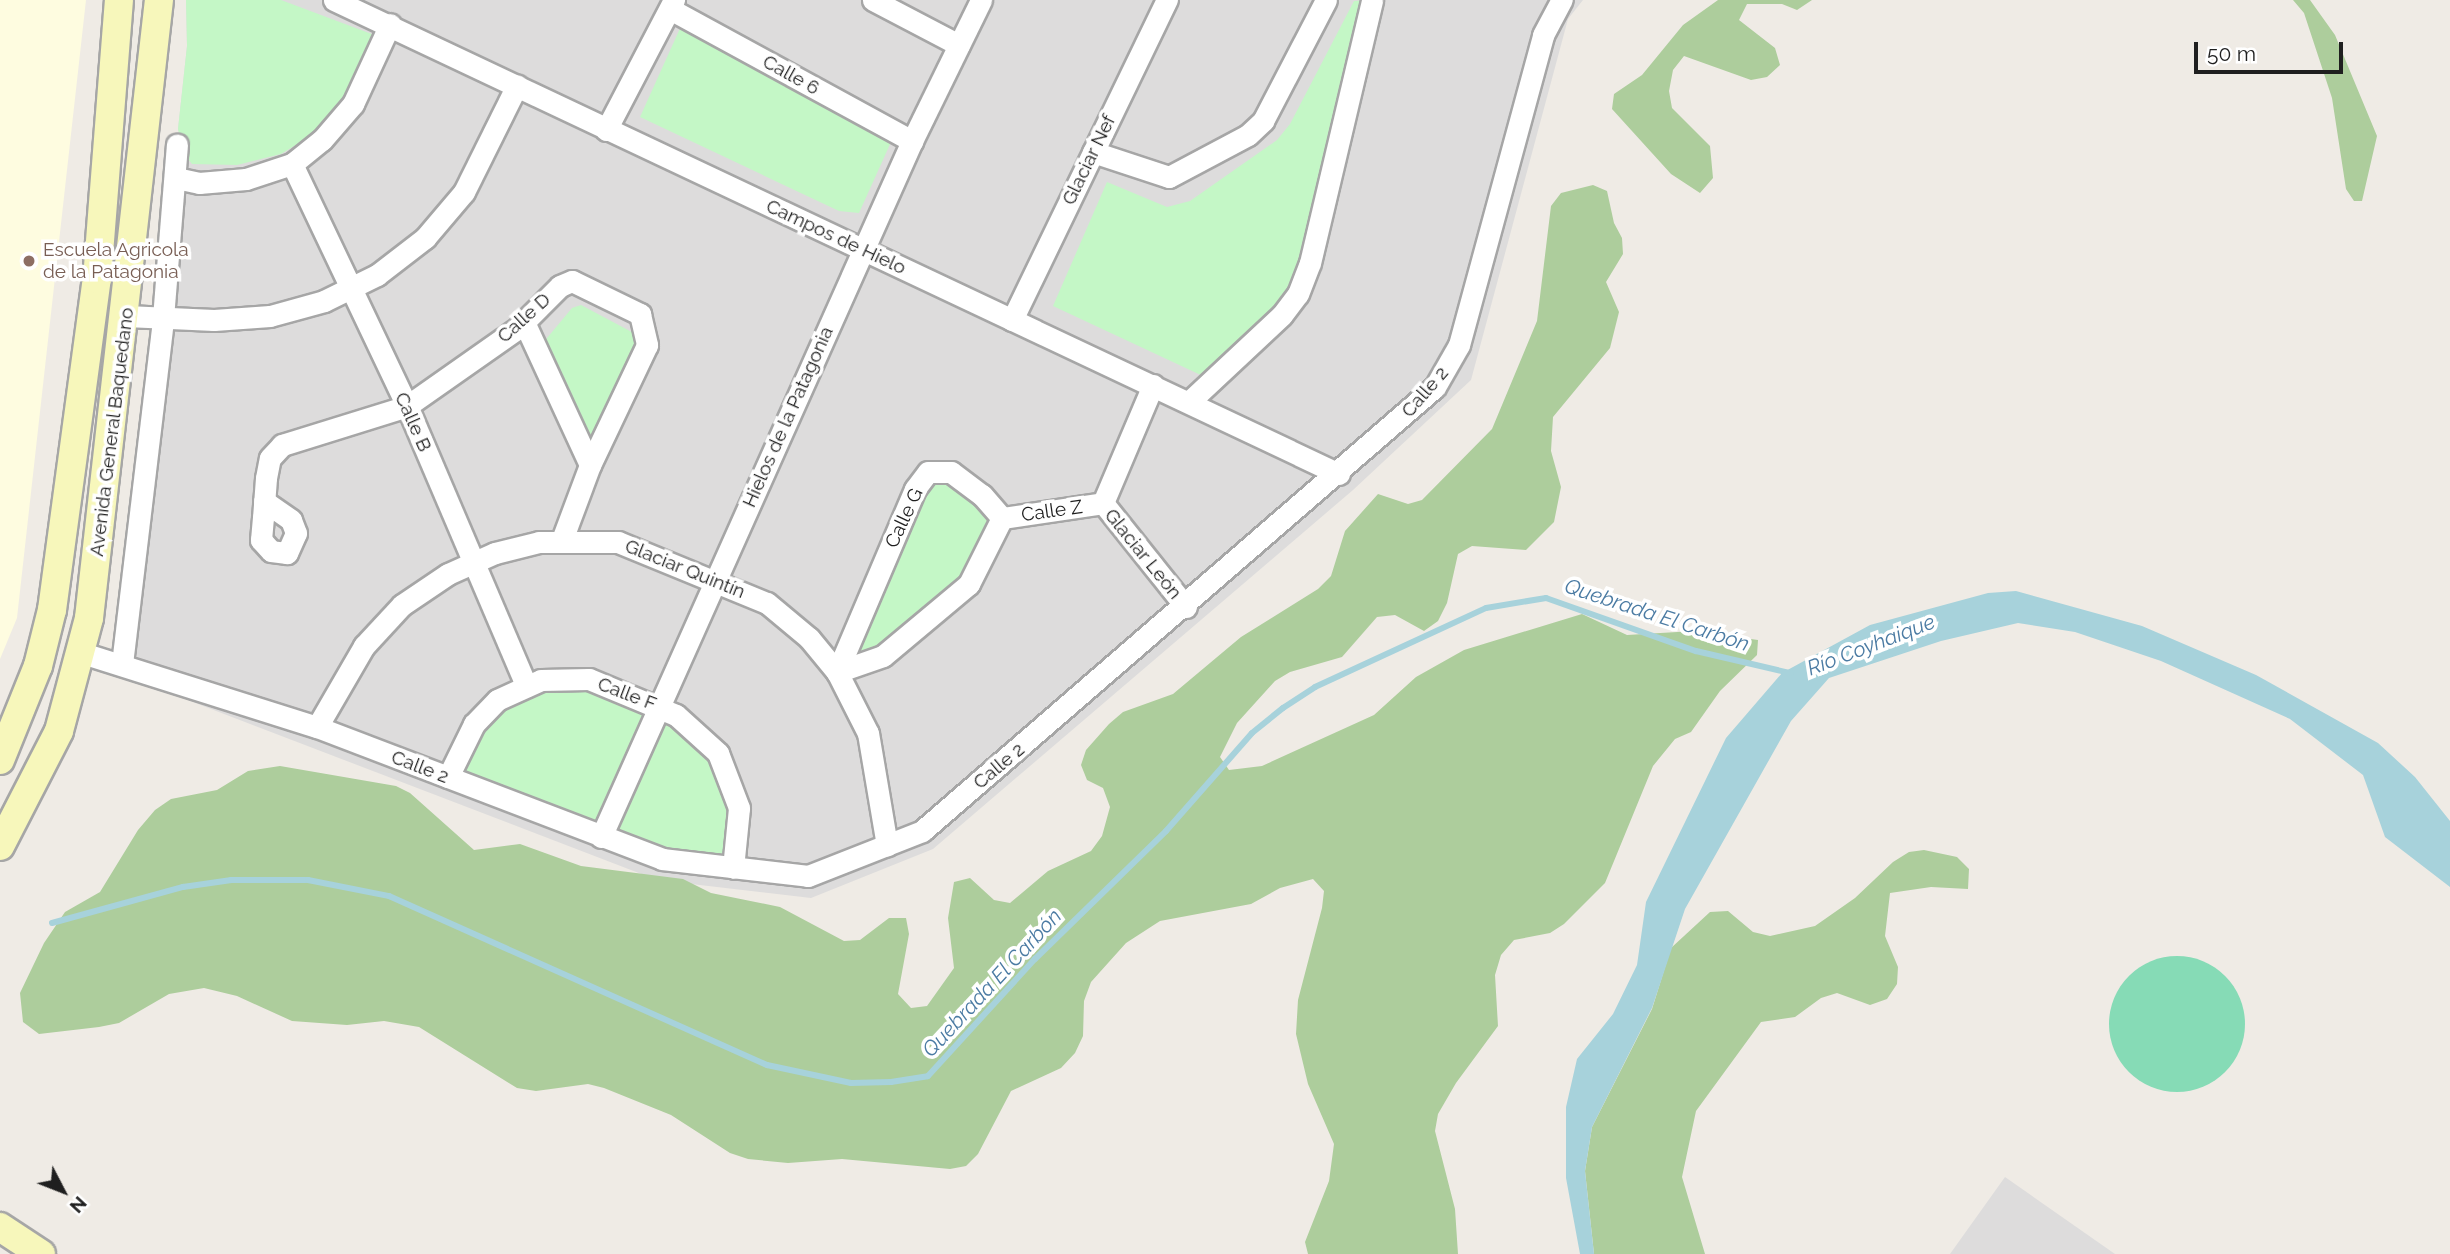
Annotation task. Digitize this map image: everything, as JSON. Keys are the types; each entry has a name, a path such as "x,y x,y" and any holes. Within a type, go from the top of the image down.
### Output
{"main road":[{"name":"Avenida General Baquedano","path":"0,760 47,632 66,516 97,279 119,0"},
{"name":"Avenida General Baquedano","path":"0,846 59,731 82,653 126,317 159,0"},
{"path":"0,1227 41,1254"}],"street":[{"path":"873,0 959,45"},
{"name":"Hielos de la Patagonia","path":"601,837 912,141 981,0"},
{"name":"Glaciar Nef","path":"1012,320 1167,0"},
{"path":"1093,152 1169,177 1248,135 1263,121 1326,0"},
{"path":"1189,402 1282,315 1298,294 1311,263 1372,0"},
{"name":"Calle 2","path":"82,653 317,727 662,859 808,876 922,831 1186,607 1415,407 1453,360 1543,36 1562,0"},
{"name":"Campos de Hielo","path":"340,1 606,130 1339,474"},
{"path":"606,130 672,5"},
{"name":"Calle 6","path":"672,5 912,141"},
{"path":"176,178 199,183 246,178 292,164 322,140 353,104 390,24"},
{"path":"126,317 270,316 350,290 402,258 446,215 480,166 517,85"},
{"path":"122,664 163,318 177,145"},
{"name":"Calle B","path":"292,164 407,406 526,685"},
{"name":"Calle D","path":"264,501 270,458 282,445 407,406 524,322 560,286 572,281 640,314 647,345 590,465 562,540"},
{"path":"524,322 590,465"},
{"name":"Glaciar León","path":"1153,385 1103,503 1186,607"},
{"name":"Calle G","path":"837,672 915,489 928,472 950,472 982,495 1002,518"},
{"name":"Calle Z","path":"1002,518 1103,503"},
{"path":"837,672 883,656 969,584 1002,518"},
{"name":"Glaciar Quintín","path":"317,727 364,646 382,625 424,589 473,561 517,547 562,540 618,542 715,579 767,603 809,638 837,672 868,733 887,845"},
{"name":"Calle F","path":"447,777 480,718 497,700 526,685 557,677 589,679 659,706 692,725 728,770 740,828 733,868"}],"shaded area":[{"name":"Escuela Agricola de la Patagonia","path":"0,0 86,0 17,618 0,659"},
{"path":"186,0 1583,0 1568,19 1471,380 1353,490 933,849 811,898 657,880 133,679 135,568 184,154 178,129 187,46"},
{"path":"2005,1177 2115,1254 1950,1254"}],"green space":[{"path":"186,0 281,0 377,36 368,65 328,123 309,137 281,154 237,165 192,164 184,154 178,129 187,46"},
{"path":"1370,0 1289,302 1205,377 1053,306 1107,182 1167,207 1190,201 1277,140 1290,124 1354,1"},
{"path":"1718,0 1812,0 1797,10 1782,4 1747,4 1739,20 1775,48 1780,65 1767,77 1751,80 1684,56 1673,70 1669,91 1672,108 1710,146 1713,178 1700,193 1671,174 1612,109 1614,94 1642,75 1683,25"},
{"path":"2293,0 2310,0 2335,35 2377,136 2362,201 2354,201 2346,189 2332,98 2304,13"},
{"path":"682,24 891,142 859,213 839,211 640,117"},
{"path":"1593,185 1607,191 1614,223 1622,238 1623,254 1606,282 1619,312 1610,348 1553,417 1551,451 1561,487 1554,522 1526,550 1472,546 1458,554 1447,603 1438,621 1424,631 1395,615 1377,617 1342,657 1290,672 1275,681 1237,723 1220,757 1229,770 1262,766 1374,715 1416,677 1464,650 1582,614 1627,635 1694,631 1758,640 1757,655 1720,691 1691,732 1675,739 1653,766 1605,883 1564,924 1550,933 1514,940 1501,955 1495,975 1498,1026 1456,1083 1438,1114 1435,1131 1455,1209 1458,1254 1308,1254 1305,1242 1329,1181 1334,1144 1308,1084 1296,1034 1298,1000 1324,891 1313,879 1280,888 1251,904 1160,921 1126,943 1091,982 1084,1001 1083,1036 1075,1053 1061,1068 1011,1091 978,1154 966,1166 950,1169 842,1159 788,1163 748,1159 730,1153 671,1115 604,1088 588,1084 536,1091 517,1088 419,1027 384,1021 347,1025 292,1021 237,996 204,988 169,994 119,1023 99,1027 39,1034 23,1022 20,993 44,943 65,912 100,892 138,830 155,810 171,799 217,790 248,771 280,766 396,786 410,793 474,850 520,844 581,866 683,879 711,893 780,907 844,941 860,940 889,918 906,918 909,934 898,994 911,1008 927,1006 954,968 948,918 954,882 970,878 994,900 1010,903 1048,871 1091,851 1102,836 1110,807 1103,788 1087,780 1081,765 1086,750 1109,724 1123,712 1173,694 1241,637 1318,589 1331,576 1345,531 1378,494 1408,504 1422,500 1492,429 1537,321 1551,206 1561,193"},
{"path":"581,305 645,339 591,448 542,344 572,308"},
{"path":"949,477 995,519 963,581 880,652 845,665 929,480"},
{"path":"591,684 652,710 597,831 453,775 469,742 501,708 523,691"},
{"path":"660,713 700,738 733,803 729,860 664,855 608,834"},
{"path":"1924,850 1957,857 1969,869 1968,889 1931,887 1890,893 1885,936 1898,967 1897,984 1887,999 1870,1005 1837,993 1821,998 1795,1017 1761,1022 1696,1111 1682,1177 1705,1254 1594,1254 1585,1171 1592,1127 1652,1009 1671,948 1710,912 1728,911 1753,932 1770,936 1815,926 1855,898 1893,862 1909,852"},
{"path":"2177,956 2203,961 2225,976 2240,998 2245,1024 2240,1050 2225,1072 2203,1087 2177,1092 2151,1087 2129,1072 2114,1050 2109,1024 2114,998 2129,976 2151,961"}],"water":[{"name":"Río Coyhaique","path":"2016,591 2142,626 2256,675 2378,743 2415,777 2450,821 2450,887 2385,837 2363,775 2290,719 2161,661 2075,632 2018,623 1941,641 1829,678 1791,721 1685,909 1652,1008 1592,1127 1585,1171 1594,1254 1580,1254 1566,1178 1566,1107 1577,1059 1613,1014 1637,965 1646,902 1726,738 1782,673 1870,625 1988,593"}],"waterway":[{"name":"Quebrada El Carbón","path":"52,923 183,887 231,880 308,880 389,896 767,1065 851,1083 891,1082 928,1076 1035,959 1166,831 1252,733 1283,708 1315,687 1486,608 1546,598 1696,651 1790,673"}],"place":[{"name":"Escuela Agricola de la Patagonia","path":"29,261"}]}
